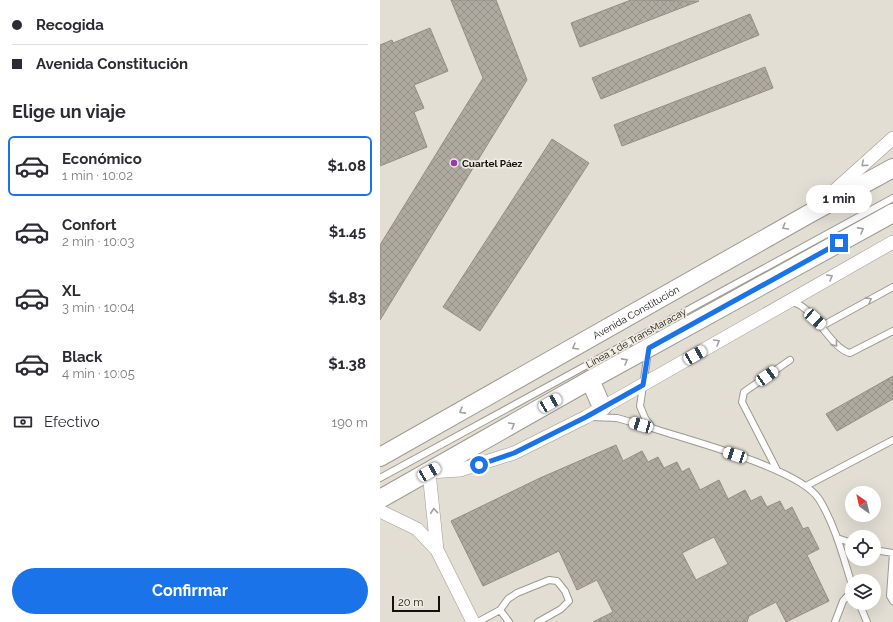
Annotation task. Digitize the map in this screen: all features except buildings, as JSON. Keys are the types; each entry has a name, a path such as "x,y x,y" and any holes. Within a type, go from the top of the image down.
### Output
{"street":[{"path":"807,215 893,138"},
{"name":"Avenida Constitución","path":"380,456 893,168"},
{"path":"380,499 590,380 893,213"},
{"path":"429,472 460,470 514,453 586,417 893,242"},
{"path":"590,380 602,407"},
{"path":"429,472 437,550"},
{"path":"380,511 417,529 437,550 473,622"}],"lane":[{"name":"Línea 1 de TransMaracay","path":"380,478 893,198"},
{"path":"822,326 893,286"},
{"path":"786,302 795,302 822,326 837,348 850,354 893,331"},
{"path":"649,348 640,406 645,418 652,428"},
{"path":"776,468 742,402 744,392 790,360"},
{"path":"586,417 617,418 776,468 806,486 819,498 837,538 848,574"},
{"path":"806,486 893,440"},
{"path":"837,538 845,541"},
{"path":"881,551 893,553 890,596 893,601"},
{"path":"478,622 500,610 508,599 518,593 549,580 557,581 565,591 569,601 561,608 538,622"},
{"path":"835,622 845,599"},
{"path":"500,610 509,622"},
{"path":"862,610 867,622"}],"place":[{"name":"Cuartel Páez","path":"454,163"}],"route":[{"path":"479,465 514,453 586,417 643,385 649,348 839,243"}]}
